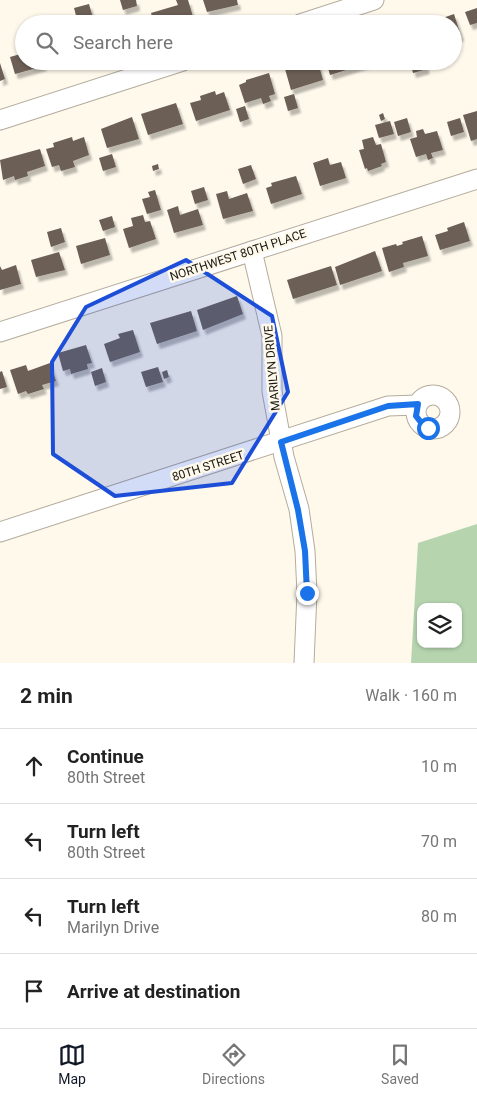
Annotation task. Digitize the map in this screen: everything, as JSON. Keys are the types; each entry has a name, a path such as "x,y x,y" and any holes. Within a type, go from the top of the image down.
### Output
{"street":[{"path":"328,15 374,0"},
{"path":"0,120 155,70"},
{"name":"NORTHWEST 80TH PLACE","path":"0,332 477,179"},
{"name":"MARILYN DRIVE","path":"252,251 272,336 272,391 305,551 307,593 304,663"},
{"name":"80TH STREET","path":"0,532 388,406 418,404"}],"highlighted area":[{"path":"186,260 272,316 288,392 232,483 115,496 53,454 52,362 86,307"}],"green space":[{"path":"477,524 477,663 411,663 418,543"}],"building":[{"path":"120,0 136,0 137,6 123,10"},
{"path":"176,0 188,0 192,15 152,15 151,13 178,5"},
{"path":"203,0 237,0 238,5 207,12"},
{"path":"89,4 92,15 76,15 74,8"},
{"path":"477,8 477,23 470,25 465,12"},
{"path":"15,56 15,70 30,70 15,74 10,57"},
{"path":"0,63 5,79 0,81"},
{"path":"285,70 320,70 323,80 291,90"},
{"path":"329,70 346,70 330,75"},
{"path":"412,70 424,70 413,73"},
{"path":"269,73 275,94 269,96 271,101 263,104 261,98 245,103 239,85 246,82 246,80"},
{"path":"215,91 216,95 224,92 230,110 196,121 190,103 201,100 200,96"},
{"path":"294,94 298,108 288,111 284,97"},
{"path":"176,103 183,124 148,135 141,114"},
{"path":"245,106 249,119 240,122 236,109"},
{"path":"477,111 477,139 471,141 463,115"},
{"path":"383,113 385,119 381,121 379,115"},
{"path":"132,117 139,139 107,148 101,129"},
{"path":"407,118 411,132 398,136 394,122"},
{"path":"460,118 464,132 451,136 447,122"},
{"path":"390,121 394,134 379,138 375,125"},
{"path":"423,129 425,134 437,131 443,150 431,153 433,158 428,160 426,154 416,157 410,139 417,137 416,131"},
{"path":"72,137 73,141 84,137 89,155 73,161 75,167 61,171 59,165 52,167 46,149 54,147 53,143"},
{"path":"373,137 376,145 381,144 386,162 381,164 382,166 368,171 367,168 365,169 359,150 364,149 362,140"},
{"path":"40,149 45,166 27,172 28,176 15,180 14,176 3,180 0,160"},
{"path":"112,154 116,167 103,171 99,158"},
{"path":"328,158 330,165 341,162 346,178 320,186 313,163"},
{"path":"158,164 159,169 153,171 152,166"},
{"path":"251,165 256,179 243,184 238,169"},
{"path":"296,176 302,194 271,204 266,188 272,186 271,183"},
{"path":"204,187 208,200 195,204 191,191"},
{"path":"155,190 161,210 147,214 142,199 150,197 148,192"},
{"path":"227,191 229,199 247,193 253,211 223,219 216,194"},
{"path":"178,206 180,215 198,209 203,225 174,233 167,210"},
{"path":"143,215 145,222 150,221 156,239 129,248 123,229 133,226 131,218"},
{"path":"112,216 115,227 103,231 99,220"},
{"path":"464,222 470,241 440,250 435,235 448,231 447,228"},
{"path":"61,228 65,242 51,247 47,232"},
{"path":"422,236 428,256 403,263 404,267 389,272 382,248 396,244 397,246 403,244 402,242"},
{"path":"105,238 110,255 81,264 76,246"},
{"path":"375,251 382,271 340,285 335,267"},
{"path":"59,252 65,270 36,277 31,260"},
{"path":"16,265 21,284 0,290 0,266 2,270"},
{"path":"331,266 337,285 293,299 287,280"},
{"path":"237,296 243,314 203,330 197,310"},
{"path":"191,311 197,331 157,344 150,323"},
{"path":"133,330 140,352 110,362 104,344 120,338 118,334"},
{"path":"86,345 92,363 87,364 88,369 71,374 70,369 63,371 58,353"},
{"path":"50,363 56,381 42,385 44,389 28,394 26,391 18,394 10,370 26,365 28,371"},
{"path":"158,367 163,382 146,387 141,372"},
{"path":"102,368 106,382 95,386 91,372"},
{"path":"167,370 169,377 164,379 162,372"},
{"path":"2,371 7,387 0,389 0,372"}],"route":[{"path":"307,593 305,551 298,510 281,442 388,406 418,404 416,416 428,428"}]}
